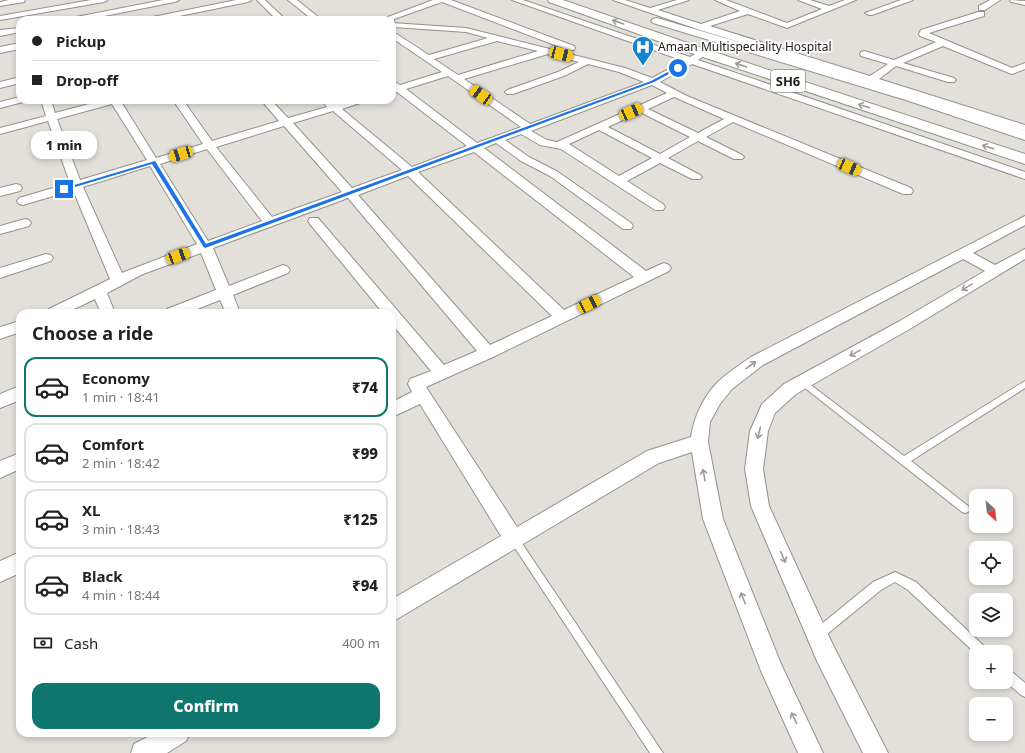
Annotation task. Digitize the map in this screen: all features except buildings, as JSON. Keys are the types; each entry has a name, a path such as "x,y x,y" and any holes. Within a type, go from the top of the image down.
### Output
{"highway":[{"name":"SH6","path":"553,0 704,53 1025,159"},
{"path":"597,2 697,29 914,98 1025,136"}],"street":[{"path":"0,4 21,0"},
{"path":"0,18 104,0"},
{"path":"105,16 175,0"},
{"path":"168,16 248,0"},
{"path":"261,0 278,16"},
{"path":"292,0 313,16"},
{"path":"396,16 440,0"},
{"path":"444,0 574,49"},
{"path":"516,0 1025,176"},
{"path":"617,0 650,10 697,29 871,80 1025,128"},
{"path":"650,10 685,0"},
{"path":"719,0 786,26 852,0"},
{"path":"802,0 829,9"},
{"path":"831,0 843,4"},
{"path":"869,13 909,0"},
{"path":"996,0 982,11 924,32 923,34 1012,71 1025,66"},
{"path":"1014,0 1025,3"},
{"path":"95,1 101,16"},
{"path":"697,29 748,11"},
{"path":"189,12 192,16"},
{"path":"396,25 466,30 622,70 907,191"},
{"path":"396,29 428,58 544,143 564,146 659,207"},
{"path":"0,34 16,31"},
{"path":"428,58 497,38"},
{"path":"871,80 895,63 942,43"},
{"path":"0,50 16,47"},
{"path":"396,87 453,76 548,51"},
{"path":"62,309 138,271 652,82 704,53"},
{"path":"864,54 951,80"},
{"path":"821,55 896,77"},
{"path":"510,92 561,74 587,61"},
{"path":"0,85 16,81"},
{"path":"396,88 475,147 644,277"},
{"path":"558,145 675,93"},
{"path":"0,105 16,101"},
{"path":"47,104 77,185 118,281"},
{"path":"0,131 100,104"},
{"path":"118,104 205,246 231,309"},
{"path":"181,104 209,145 270,223"},
{"path":"270,104 350,193 488,353"},
{"path":"23,201 286,122 331,104 410,171 562,317"},
{"path":"639,108 738,157"},
{"path":"618,181 733,118"},
{"path":"599,126 696,177"},
{"path":"497,139 525,159 554,174 627,226"},
{"path":"0,192 16,188"},
{"path":"314,220 388,309"},
{"path":"811,753 772,671 712,519 699,442 702,422 714,400 726,384 757,361 870,303 1025,220"},
{"path":"0,230 25,223"},
{"path":"963,253 995,271"},
{"path":"876,753 817,635 760,506 754,468 758,431 768,409 790,389 903,326 1025,253"},
{"path":"0,273 46,258"},
{"path":"514,539 416,384 488,353 664,268"},
{"path":"183,309 283,270"},
{"path":"99,291 106,309"},
{"path":"396,319 442,373"},
{"path":"0,333 16,327"},
{"path":"396,408 423,394"},
{"path":"0,401 16,395"},
{"path":"396,609 653,457 699,442"},
{"path":"0,470 16,463"},
{"path":"0,572 16,564"},
{"path":"143,753 171,737"}],"lane":[{"path":"803,382 965,509"},
{"path":"904,461 1025,384"},
{"path":"514,539 657,753"},
{"path":"817,635 877,586 895,577 912,586 975,645"},
{"path":"1013,680 1025,691"}],"place":[{"name":"Amaan Multispeciality Hospital","path":"643,66"}],"route":[{"path":"64,189 154,162 205,246 652,82 678,68"}]}
